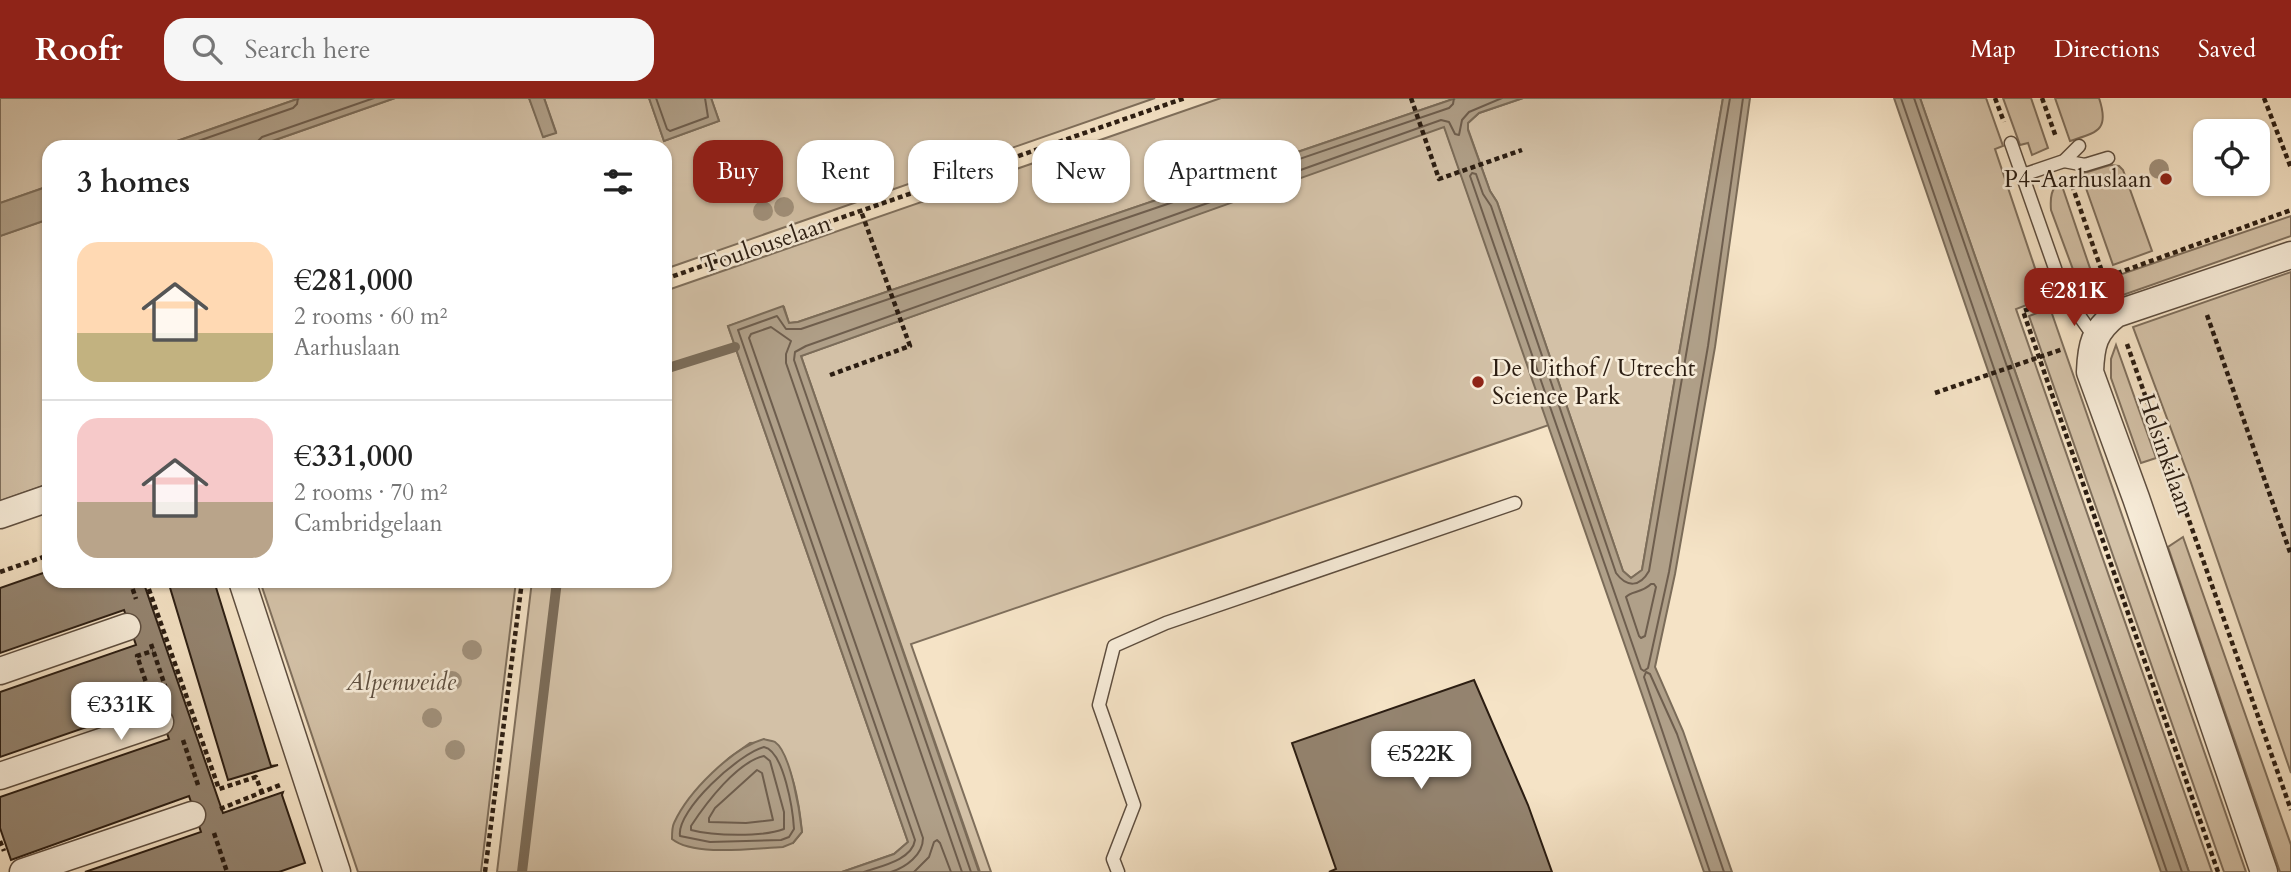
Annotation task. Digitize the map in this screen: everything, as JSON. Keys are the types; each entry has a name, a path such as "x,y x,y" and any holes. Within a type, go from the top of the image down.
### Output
{"street":[{"path":"2095,338 2103,324 2116,314 2291,255"},
{"name":"Helsinkilaan","path":"2095,338 2090,372 2264,872"},
{"path":"0,515 42,500"},
{"path":"244,588 296,778 336,872"},
{"path":"0,671 127,627"},
{"path":"0,776 156,712"},
{"path":"23,872 192,816"}],"lane":[{"path":"2011,143 2064,294 2095,338"},
{"path":"2023,175 2064,161 2079,146"},
{"path":"2064,161 2085,165 2108,158"},
{"path":"1118,872 1113,859 1134,805 1099,705 1114,646 1166,623 1515,503"}],"path":[{"name":"Toulouselaan","path":"672,276 1185,98"},
{"path":"1411,98 1439,180 1522,150"},
{"name":"Helsinkilaan","path":"2042,98 2291,810"},
{"path":"2264,98 2291,168"},
{"path":"830,375 910,346 861,211"},
{"path":"2203,303 2291,555"},
{"path":"1935,393 2095,338"},
{"path":"0,572 42,557"},
{"path":"148,588 219,789 256,776 262,793"},
{"path":"485,872 521,588"},
{"path":"137,656 156,712"},
{"path":"222,809 296,778"}],"green space":[{"path":"0,98 300,98 180,140 42,140 42,188 0,203"},
{"path":"395,98 529,98 544,137 556,132 544,98 649,98 664,140 275,140"},
{"path":"711,98 1155,98 1018,146 1018,140 908,140 908,184 894,189 894,140 797,140 797,203 854,203 672,267 672,140 667,140 719,121"},
{"path":"1221,98 1456,98 1301,151 1301,140 1144,140 1144,203 1148,203 798,322 789,323 784,307 728,326 908,842 894,854 842,872 497,872 531,588 672,588 672,289 919,203 1018,203 1018,168 1032,164 1032,203 1130,203 1130,140 1100,140","holes":["774,742 781,751 794,784 802,832 793,843 695,792 729,758 750,743"]},
{"path":"1523,98 1723,98 1642,570 1631,578 1623,571 1497,202 1490,191 1468,129 1468,123 1479,113"},
{"path":"1920,98 1986,98 2003,146 1995,149 2045,298 2016,309 2212,872 2189,872"},
{"path":"2003,98 2031,98 2048,148 2032,155 2028,143 2020,145"},
{"path":"2055,98 2099,98 2102,124 2094,132 2070,141"},
{"path":"1444,126 1549,425 911,644 991,872 980,872 801,356 1229,203 1301,203 1301,177"},
{"path":"2110,165 2119,166 2123,170 2152,251 2113,265 2081,174"},
{"path":"2060,180 2093,277 2078,283 2051,210 2052,194"},
{"path":"2291,216 2291,236 2123,295 2116,276"},
{"path":"42,221 42,486 0,501 0,236"},
{"path":"2291,272 2291,773 2190,480 2133,327"},
{"path":"2050,308 2246,872 2224,872 2029,316"},
{"path":"2116,345 2156,458 2141,463 2111,378 2111,359"},
{"path":"2183,537 2291,845 2291,872 2280,872 2168,547"},
{"name":"Alpenweide","path":"262,588 515,588 481,872 358,872"}],"water":[{"path":"300,98 395,98 275,140 180,140"},
{"path":"529,98 544,98 556,133 543,137"},
{"path":"649,98 711,98 719,121 664,140"},
{"path":"1456,98 1523,98 1479,113 1468,123 1468,130 1490,191 1497,202 1623,571 1631,578 1642,570 1723,98 1750,98 1715,347 1675,574 1655,667 1683,731 1732,872 1704,872 1444,127 1301,178 1301,151"},
{"path":"1894,98 1920,98 2189,872 2161,872"},
{"path":"42,188 42,221 0,236 0,203"},
{"path":"1148,203 1231,203 801,356 979,872 842,872 894,854 908,842 728,326 783,306 789,323"},
{"path":"764,739 775,742 781,748 790,770 802,832 793,843 783,847 709,850 682,845 672,839 674,823 700,785 725,761"}],"building":[{"path":"42,573 42,588 145,588 223,813 283,792 305,863 279,872 85,872 201,832 189,796 11,860 0,828 0,797 169,739 156,703 0,757 0,692 136,645 124,610 0,653 0,588"},
{"path":"170,588 216,588 271,766 278,765 228,780"},
{"path":"1474,680 1528,805 1552,872 1329,872 1336,869 1292,743"}],"waterway":[{"path":"672,367 735,347"},
{"path":"522,872 556,588"}],"place":[{"name":"P4-Aarhuslaan","path":"2166,179"},
{"name":"De Uithof / Utrecht Science Park","path":"1478,382"}]}
